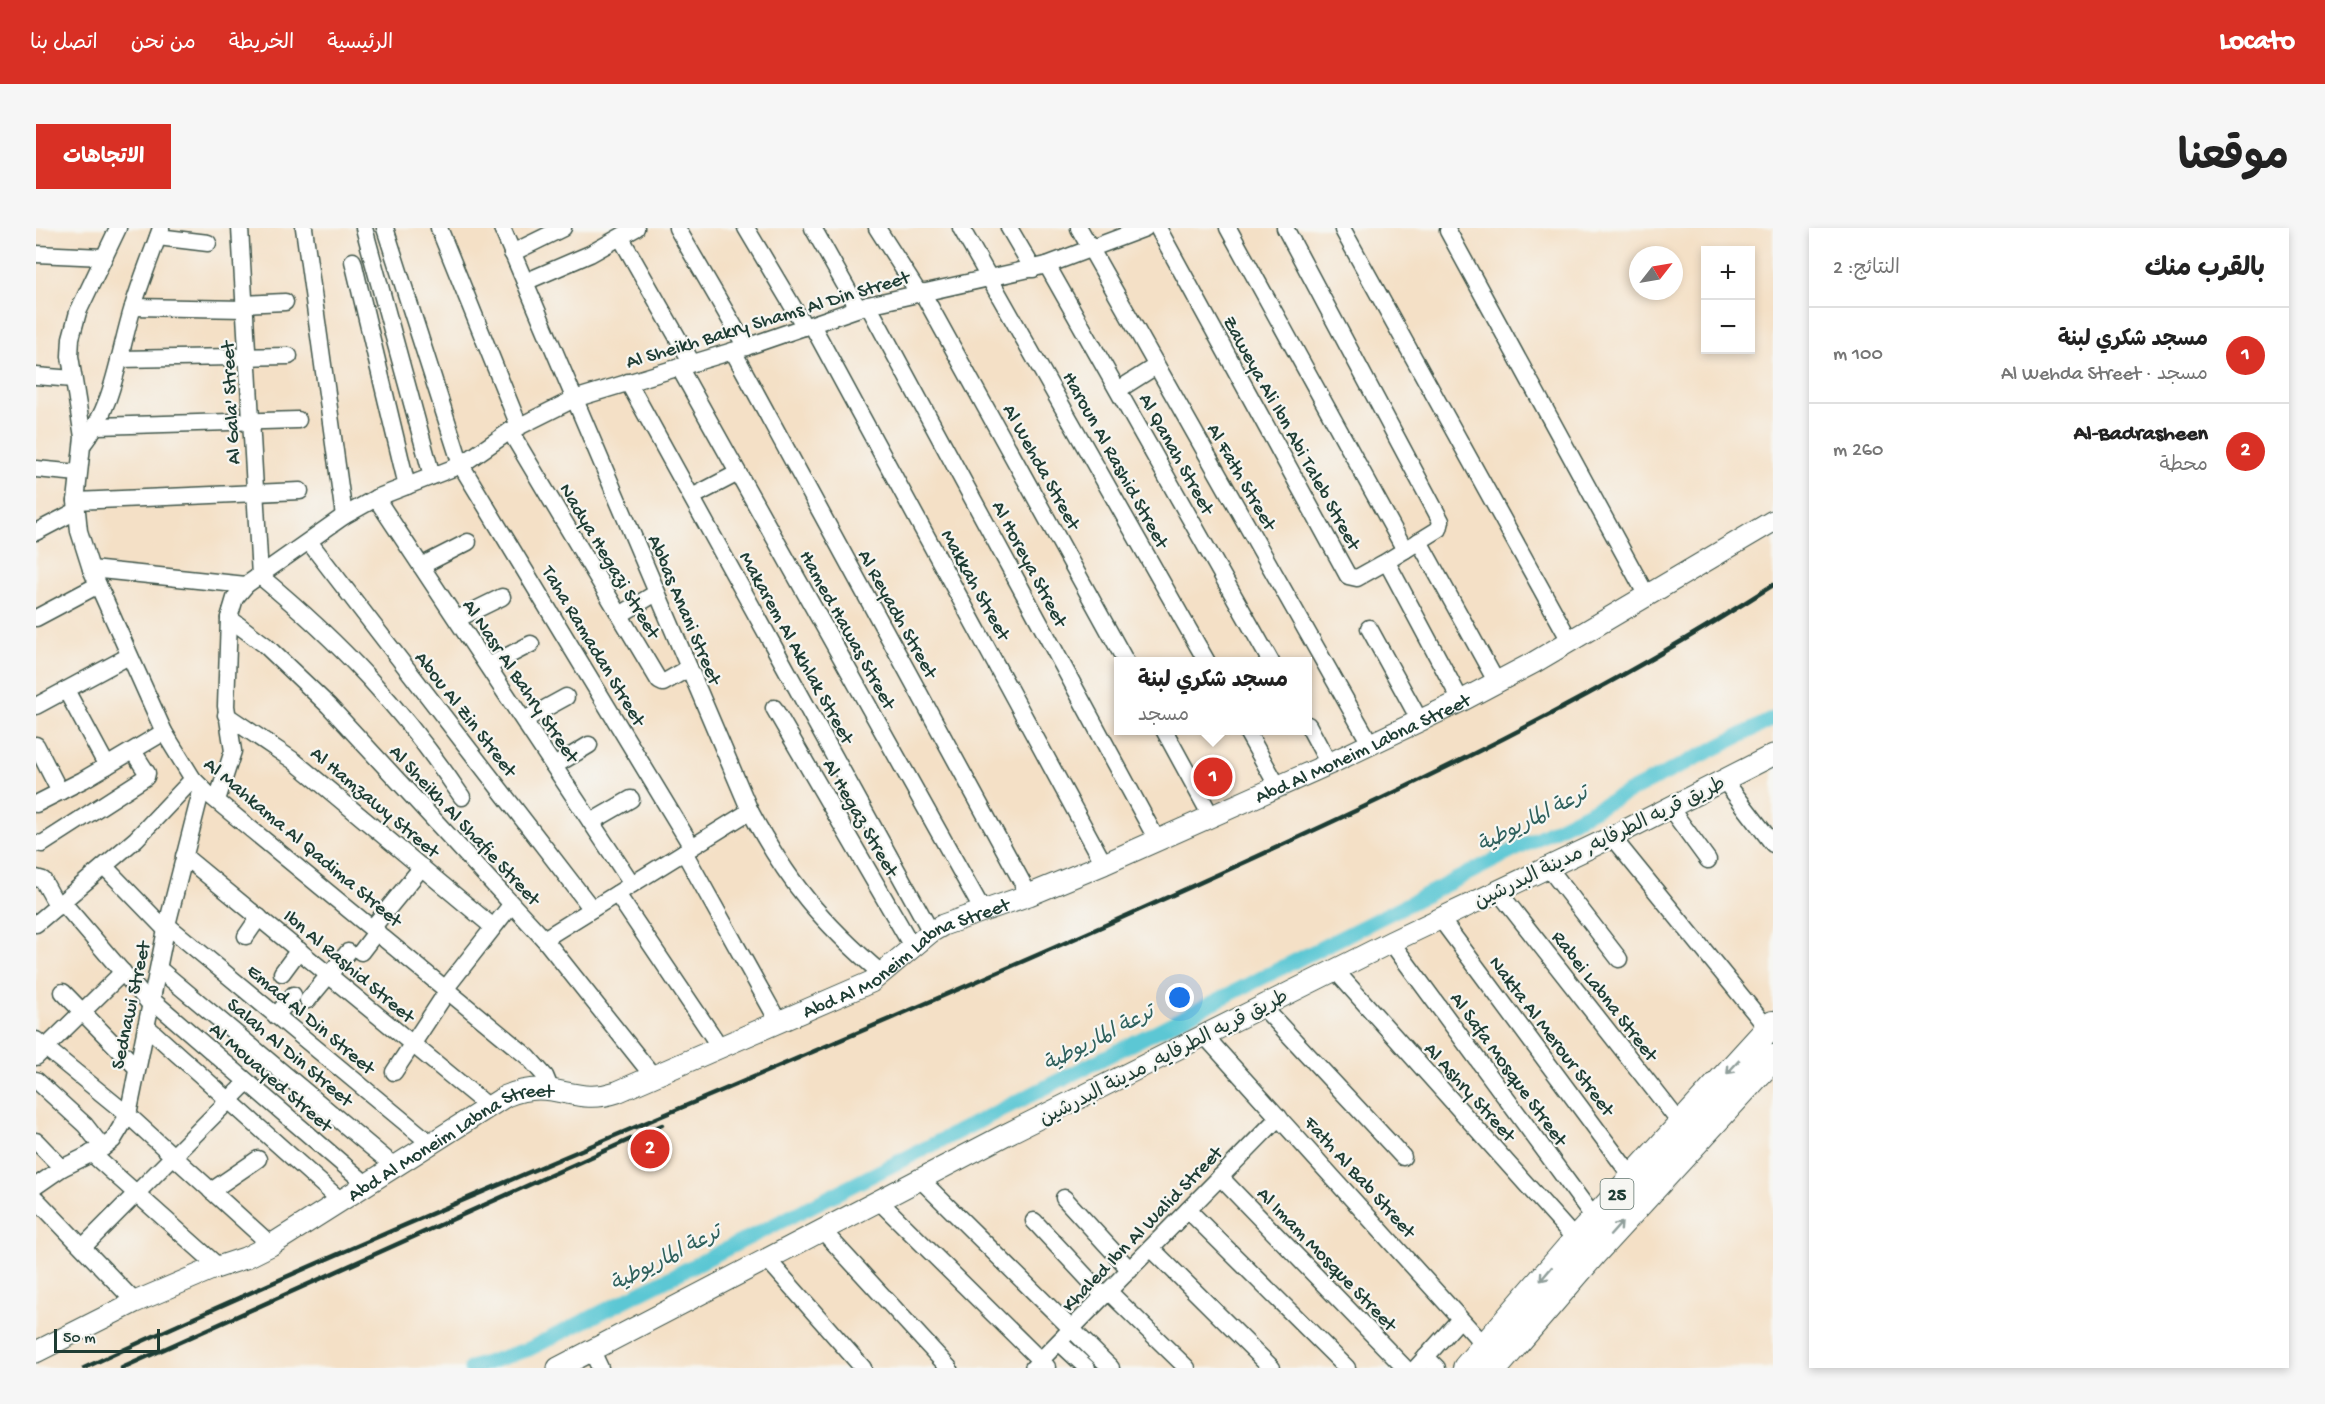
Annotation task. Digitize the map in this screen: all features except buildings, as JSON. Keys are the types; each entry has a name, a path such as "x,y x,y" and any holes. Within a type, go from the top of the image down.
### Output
{"highway":[{"name":"25","path":"1480,1362 1575,1240 1771,1027"},
{"name":"25","path":"1480,1362 1593,1254 1769,1069"}],"main road":[{"name":"Abd Al Moneim Labna Street","path":"36,1352 135,1302 271,1245 430,1143 523,1089 550,1088 579,1096 605,1096 859,988 882,974 931,932 1104,864 1371,745 1497,683 1773,521"},
{"name":"طريق قريه الطرفايه, مدينة البدرشين","path":"558,1368 596,1360 767,1259 919,1178 1391,942 1612,837 1773,755"}],"street":[{"path":"83,444 70,356 74,324 118,228"},
{"name":"Al Gala' Street","path":"240,228 255,494 253,581"},
{"path":"304,228 344,516"},
{"path":"364,228 432,476"},
{"name":"Taha Ramadan Street","path":"385,228 461,465 688,850 778,1022"},
{"name":"Nadya Hegazi Street","path":"439,228 515,428 620,615 660,683 689,668"},
{"name":"Abbas Anani Street","path":"502,228 750,811 774,856 804,899 839,938 882,974"},
{"path":"512,253 562,228"},
{"path":"525,282 621,238 636,228"},
{"name":"Al Reyadh Street","path":"677,228 1029,895"},
{"name":"Makkah Street","path":"746,228 808,326 1104,864"},
{"name":"Al Horeya Street","path":"813,228 863,307 1157,840"},
{"name":"Al Wehda Street","path":"877,228 920,292 1123,657"},
{"name":"Haroun Al Rashid Street","path":"961,228 1204,657"},
{"name":"Al Qanah Street","path":"1009,228 1040,267 1118,390 1268,657"},
{"name":"Al Fath Street","path":"1079,228 1371,745"},
{"name":"Zaweya Ali Ibn Abi Taleb Street","path":"1158,228 1348,576 1357,578 1384,563 1389,566 1461,701"},
{"path":"1228,228 1405,550"},
{"path":"1285,228 1441,521 1439,529 1384,563"},
{"name":"Al Sheikh Bakry Shams Al Din Street","path":"253,581 310,543 344,516 376,498 461,465 515,428 574,399 740,349 863,307 920,292 1040,267 1140,229"},
{"path":"1343,230 1570,641"},
{"path":"1449,231 1647,596"},
{"path":"83,444 98,426 109,402 133,307 160,233 208,243"},
{"name":"Hamed Hawas Street","path":"621,238 738,473 983,911"},
{"path":"36,254 103,257"},
{"path":"372,256 350,261 407,486"},
{"path":"133,307 244,306 285,302"},
{"path":"120,359 289,356"},
{"path":"1118,390 1156,366"},
{"path":"36,376 73,379"},
{"name":"Makarem Al Akhlak Street","path":"628,382 931,932"},
{"path":"98,426 298,420"},
{"name":"Al Mahkama Al Qadima Street","path":"83,444 76,506 79,531 91,569 164,732 197,784 528,1057 545,1076 550,1088"},
{"path":"36,469 78,473"},
{"path":"692,497 738,473"},
{"path":"36,532 76,506 300,491"},
{"name":"Al Nasr Al Bahry Street","path":"376,498 632,884"},
{"path":"1419,541 1497,683"},
{"path":"421,566 468,542"},
{"name":"Abou Al Zin Street","path":"310,543 591,909"},
{"path":"91,569 253,581 335,642 370,677 403,715 462,796"},
{"path":"218,800 233,751 226,715 229,618 235,598 253,581"},
{"path":"38,612 98,585"},
{"path":"620,615 656,592"},
{"path":"457,619 502,597"},
{"name":"Al Sheikh Al Shafie Street","path":"229,618 265,645 328,706 544,939 653,1076"},
{"path":"1369,628 1420,721"},
{"path":"488,666 531,644"},
{"path":"36,706 129,656"},
{"path":"66,690 107,766"},
{"path":"524,720 566,697"},
{"name":"Al Hegaz Street","path":"774,708 913,948"},
{"name":"Al Hamzawy Street","path":"226,715 294,761 493,927"},
{"path":"36,804 164,732"},
{"path":"1312,732 1329,764"},
{"path":"1167,735 1211,816"},
{"path":"1249,735 1278,787"},
{"path":"554,766 589,745"},
{"path":"36,843 40,845 146,777 147,773 133,751"},
{"path":"37,752 60,792"},
{"path":"1724,780 1773,844"},
{"path":"36,924 105,867 197,784"},
{"name":"Sednawi Street","path":"36,1186 62,1168 113,1140 128,1115 166,928 184,856 197,784"},
{"path":"591,822 631,799"},
{"path":"1670,808 1708,860"},
{"path":"544,939 750,811"},
{"path":"1612,837 1771,1027"},
{"name":"Ibn Al Rashid Street","path":"184,856 489,1107"},
{"name":"Emad Al Din Street","path":"105,867 166,928 430,1143"},
{"path":"276,1016 329,975 354,952 375,929 422,867"},
{"path":"1548,867 1619,959"},
{"name":"Al Mouayed Street","path":"36,878 43,880 61,905 151,1002 366,1184"},
{"name":"Rabei Labna Street","path":"1498,891 1681,1124"},
{"path":"617,894 720,1047"},
{"path":"394,1072 447,989 511,905"},
{"path":"246,936 259,917"},
{"name":"Nakta Al Merour Street","path":"1440,918 1632,1177"},
{"name":"Al Safa Mosque Street","path":"1391,942 1595,1219"},
{"path":"282,973 299,950"},
{"name":"Salah Al Din Street","path":"159,969 394,1166"},
{"name":"Al Ashry Street","path":"1335,970 1575,1240"},
{"path":"123,972 39,1048 128,1115 271,1245"},
{"path":"63,992 137,1068"},
{"path":"1262,1006 1403,1156"},
{"path":"146,1026 341,1201"},
{"name":"Fath Al Bab Street","path":"1204,1035 1460,1319 1480,1362"},
{"path":"36,1080 85,1125 97,1150 136,1194 220,1268"},
{"path":"83,1247 247,1082"},
{"name":"Khaled Ibn Al Walid Street","path":"1040,1366 1059,1341 1279,1117"},
{"path":"36,1141 62,1168"},
{"path":"211,1191 258,1159"},
{"name":"Al Imam Mosque Street","path":"1220,1177 1406,1368"},
{"path":"919,1178 1111,1368"},
{"path":"1064,1198 1130,1270"},
{"path":"36,1199 135,1302"},
{"path":"878,1200 1040,1366"},
{"path":"1188,1210 1347,1368"},
{"path":"1034,1221 1106,1294 1187,1368"},
{"path":"822,1230 949,1368"},
{"path":"1151,1248 1272,1368"},
{"path":"767,1259 863,1368"},
{"path":"1427,1364 1460,1319"},
{"path":"1059,1341 1087,1368"}],"waterway":[{"name":"ترعة الماريوطية","path":"471,1368 529,1349 1773,719"}],"railway":[{"path":"84,1368 351,1248 1023,961 1315,830 1471,755 1625,674 1773,585"},
{"path":"122,1368 662,1125"}],"place":[{"name":"مسجد شكري لبنة","path":"1213,777"},
{"name":"Al-Badrasheen","path":"650,1149"}]}
